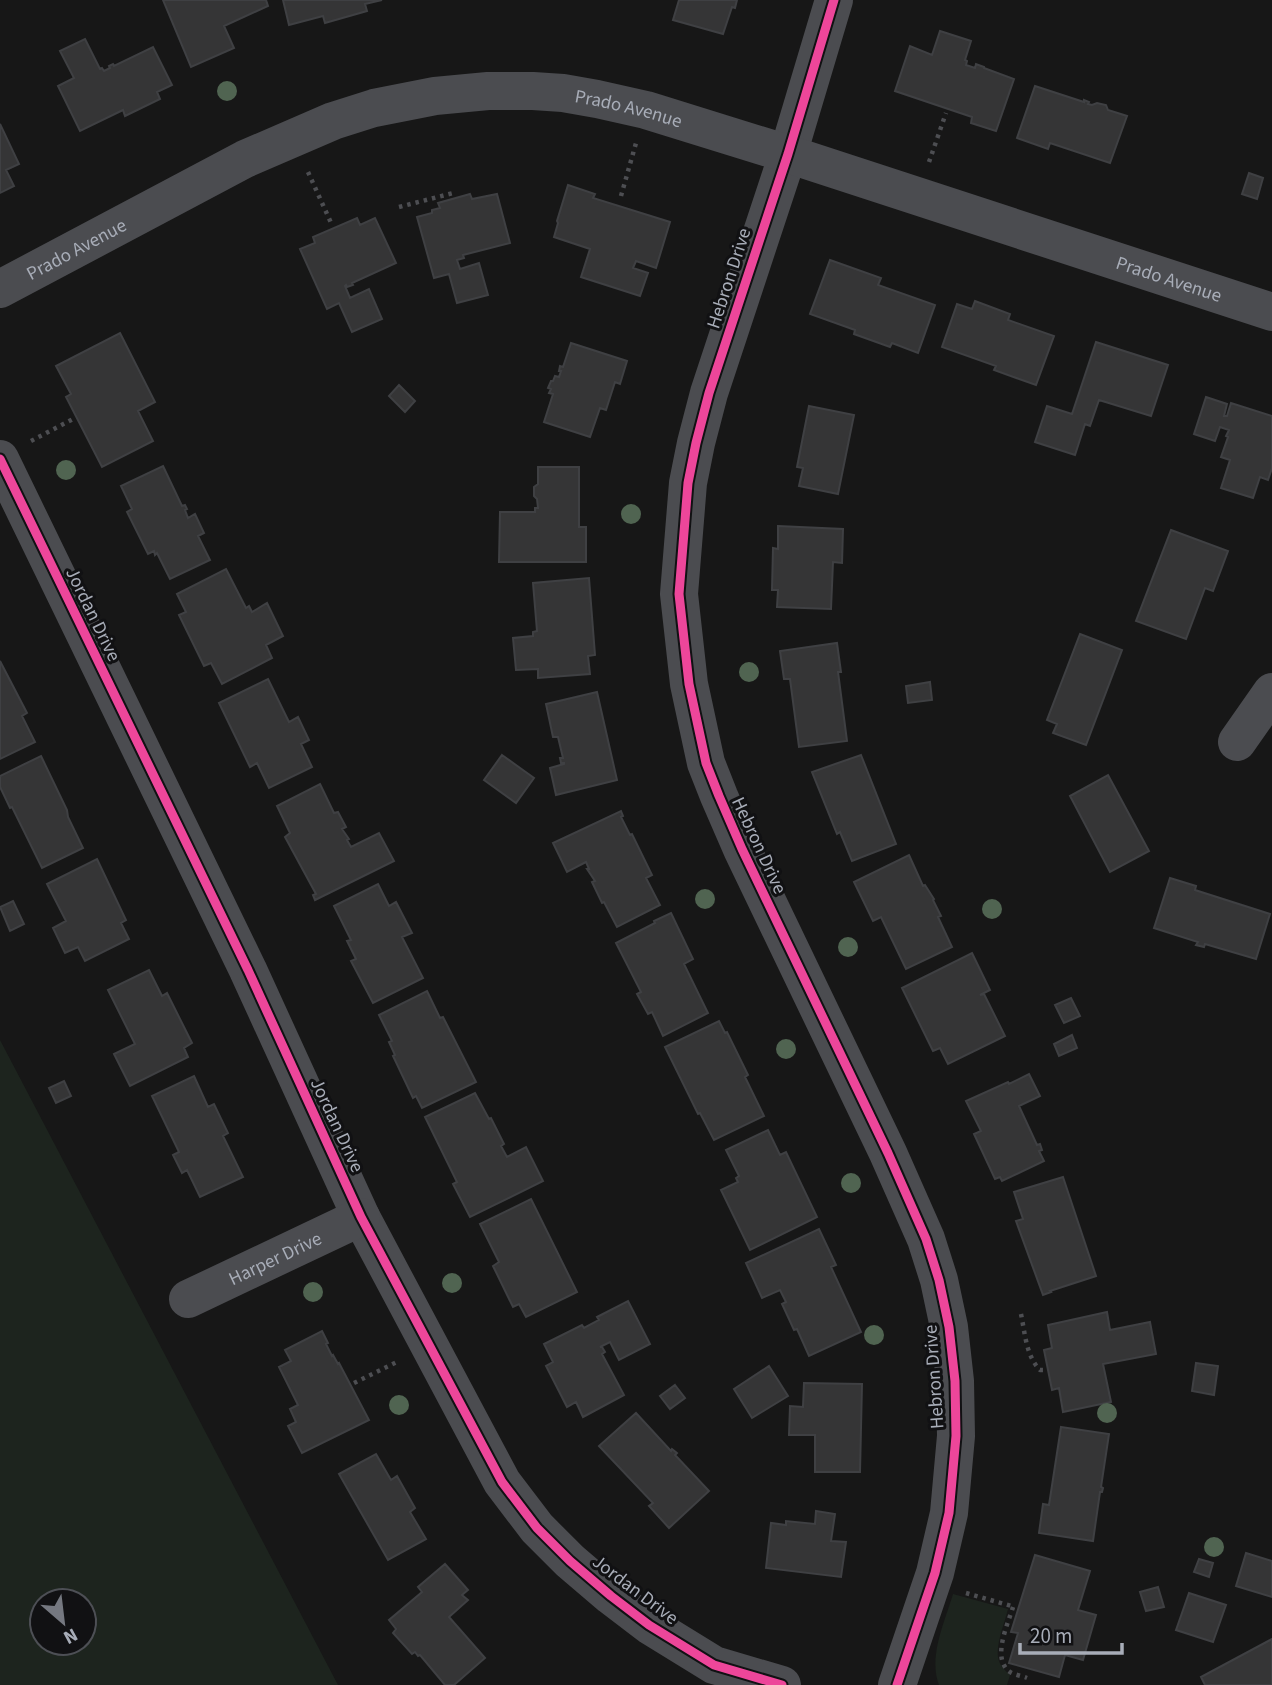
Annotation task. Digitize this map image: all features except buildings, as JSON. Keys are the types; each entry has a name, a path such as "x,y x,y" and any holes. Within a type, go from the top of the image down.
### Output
{"street":[{"name":"Hebron Drive","path":"834,0 788,154 709,393 694,450 688,483 680,594 689,684 706,763 792,955 926,1238 949,1327 956,1436 949,1513 932,1583 897,1685"},
{"name":"Prado Avenue","path":"0,289 245,159 333,121 374,108 435,96 488,91 533,91 563,93 646,110 1272,312"},
{"name":"Jordan Drive","path":"12,452 362,1217 502,1482 537,1528 570,1561 649,1625 714,1665 782,1685"},
{"path":"1237,742 1272,692"},
{"name":"Harper Drive","path":"188,1299 362,1217"}],"path":[{"path":"621,196 646,110"},
{"path":"918,197 946,114"},
{"path":"293,137 332,225"},
{"path":"399,207 453,193"},
{"path":"12,452 74,419"},
{"path":"1021,1314 1030,1355 1034,1364 1040,1370 1045,1370"},
{"path":"354,1383 429,1347"},
{"path":"932,1583 1014,1607 1001,1656 1004,1666 1011,1672 1027,1678"}],"shaded area":[{"path":"0,1040 338,1685 0,1685"},
{"path":"953,1594 1008,1609 998,1649 1000,1663 1010,1675 1007,1685 939,1685 936,1651"}],"cycle path":[{"path":"834,0 788,154 709,393 688,483 679,594 689,684 706,763 742,849 888,1153 926,1239 939,1280 949,1327 955,1381 956,1436 949,1513 935,1573 897,1685"},
{"path":"0,459 248,970 361,1217 502,1482 537,1528 570,1561 649,1625 714,1665 782,1685"}]}
